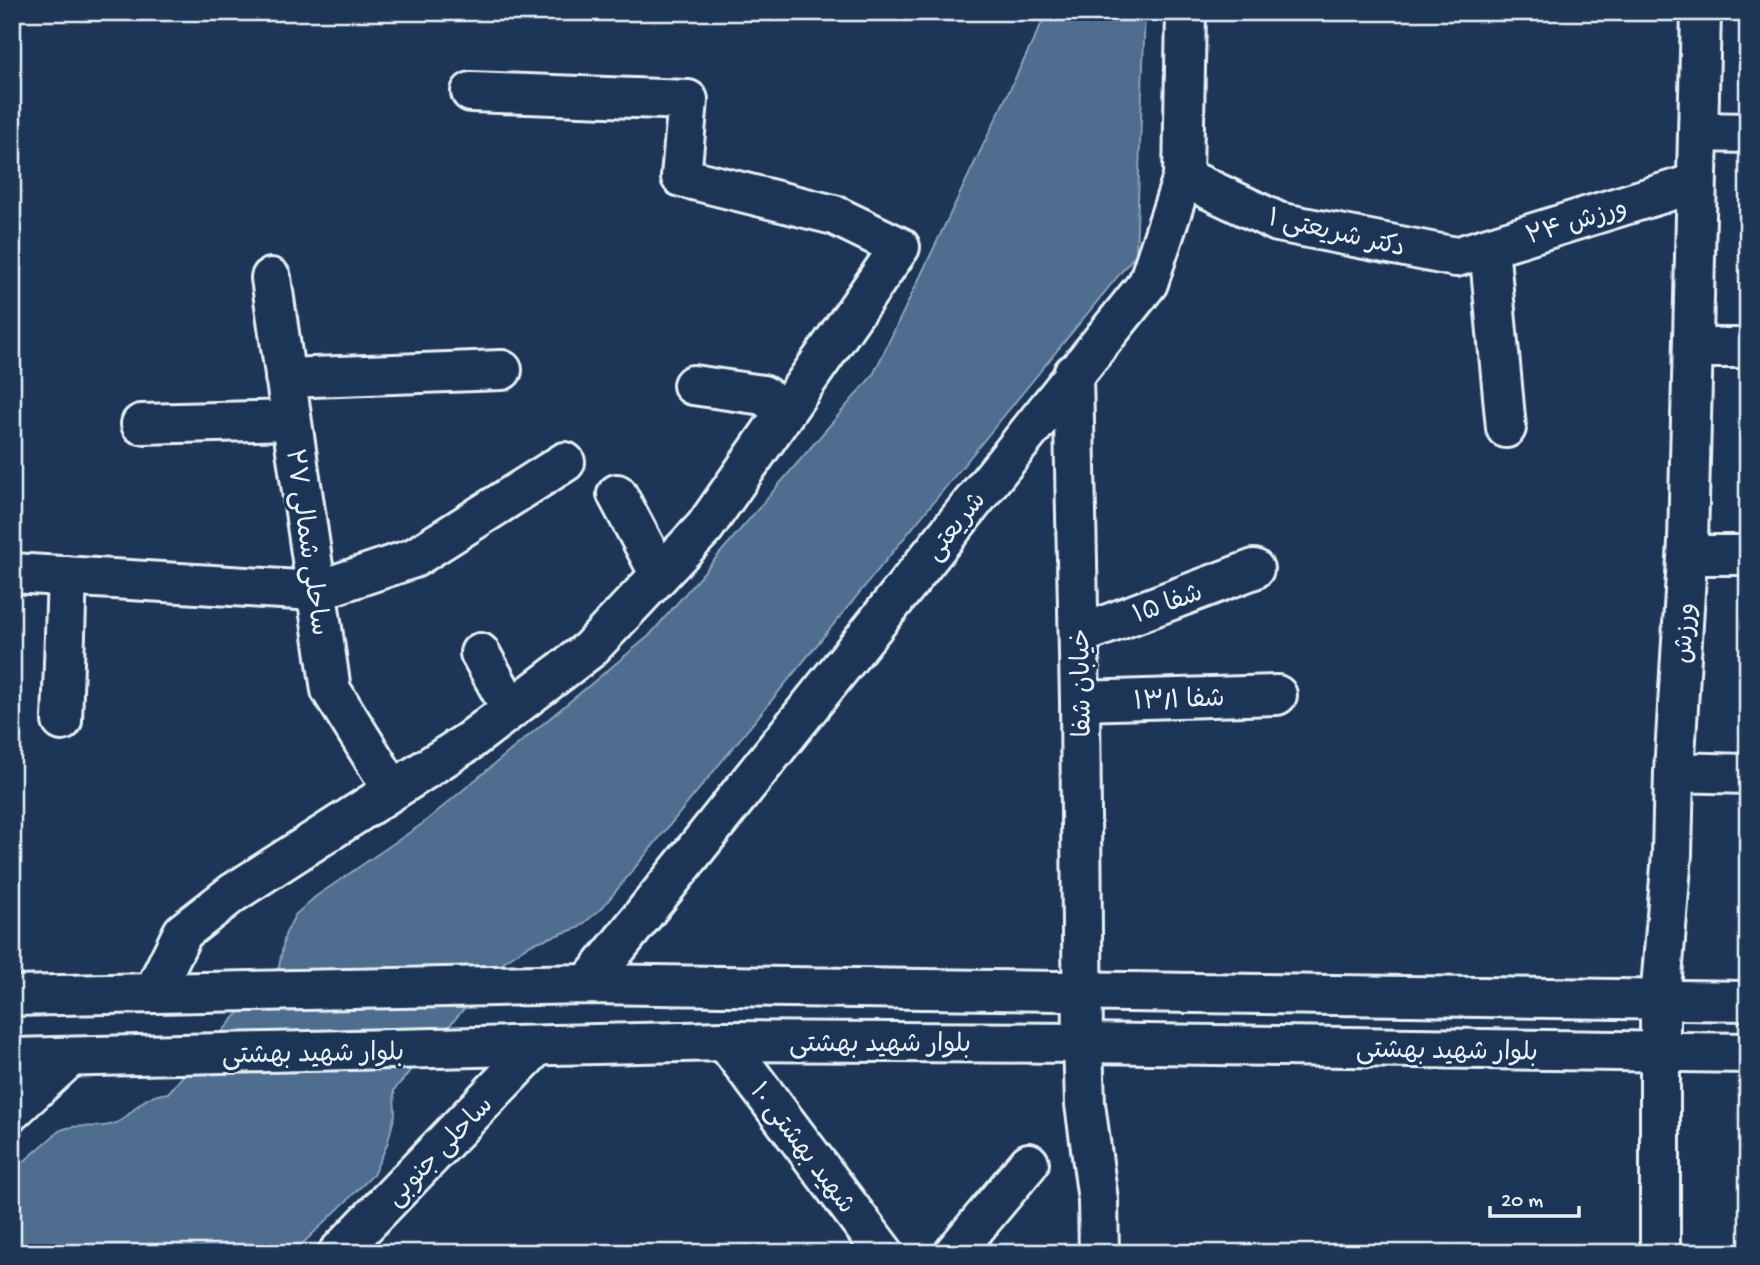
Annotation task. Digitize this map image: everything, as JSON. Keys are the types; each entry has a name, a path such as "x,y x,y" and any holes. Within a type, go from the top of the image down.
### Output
{"street":[{"name":"شریعتی","path":"588,984 1148,283 1183,177 1186,12"},
{"name":"ورزش","path":"1660,1253 1660,1001 1672,854 1674,772 1688,555 1701,12"},
{"path":"153,993 183,932 233,893 468,742 589,650 705,527 900,247 834,215 681,177 688,100 471,92"},
{"path":"1698,132 1748,133"},
{"name":"دکتر شریعتی ۱","path":"1183,177 1278,222 1473,252"},
{"name":"ورزش ۲۴","path":"1473,252 1696,183"},
{"path":"1473,252 1506,428"},
{"name":"ساحلی شمالی ۲۷","path":"271,278 331,690 393,790"},
{"path":"1693,348 1748,348"},
{"path":"285,378 502,370"},
{"name":"خیابان شفا","path":"1073,374 1080,701 1083,1043"},
{"path":"692,385 763,395 785,411"},
{"path":"141,424 291,420"},
{"path":"12,573 316,591 414,558 565,462"},
{"path":"617,494 660,575"},
{"path":"1688,555 1748,555"},
{"name":"شفا ۱۵","path":"1079,635 1255,569"},
{"path":"62,721 67,576"},
{"path":"480,653 511,709"},
{"name":"شفا ۱۳/۱","path":"1080,701 1277,695"},
{"path":"1674,772 1748,774"},
{"name":"بلوار شهید بهشتی","path":"12,996 588,984 1748,1001"},
{"name":"بلوار شهید بهشتی","path":"12,1058 725,1041 1083,1043 1748,1053"},
{"name":"شهید بهشتی ۱۰","path":"725,1041 884,1253"},
{"path":"1083,1043 1086,1104 1098,1200 1099,1253"},
{"name":"ساحلی جنوبی","path":"338,1253 537,1046"},
{"path":"12,1111 69,1058"},
{"path":"954,1253 1029,1163"}],"water":[{"path":"1047,12 1145,12 1136,254 602,908 578,928 531,944 505,961 394,1090 395,1114 387,1145 373,1175 293,1253 12,1253 12,1172 59,1131 70,1127 112,1124 125,1118 145,1100 168,1093 279,967 285,935 295,915 315,897 422,824 649,636 873,375"}]}
